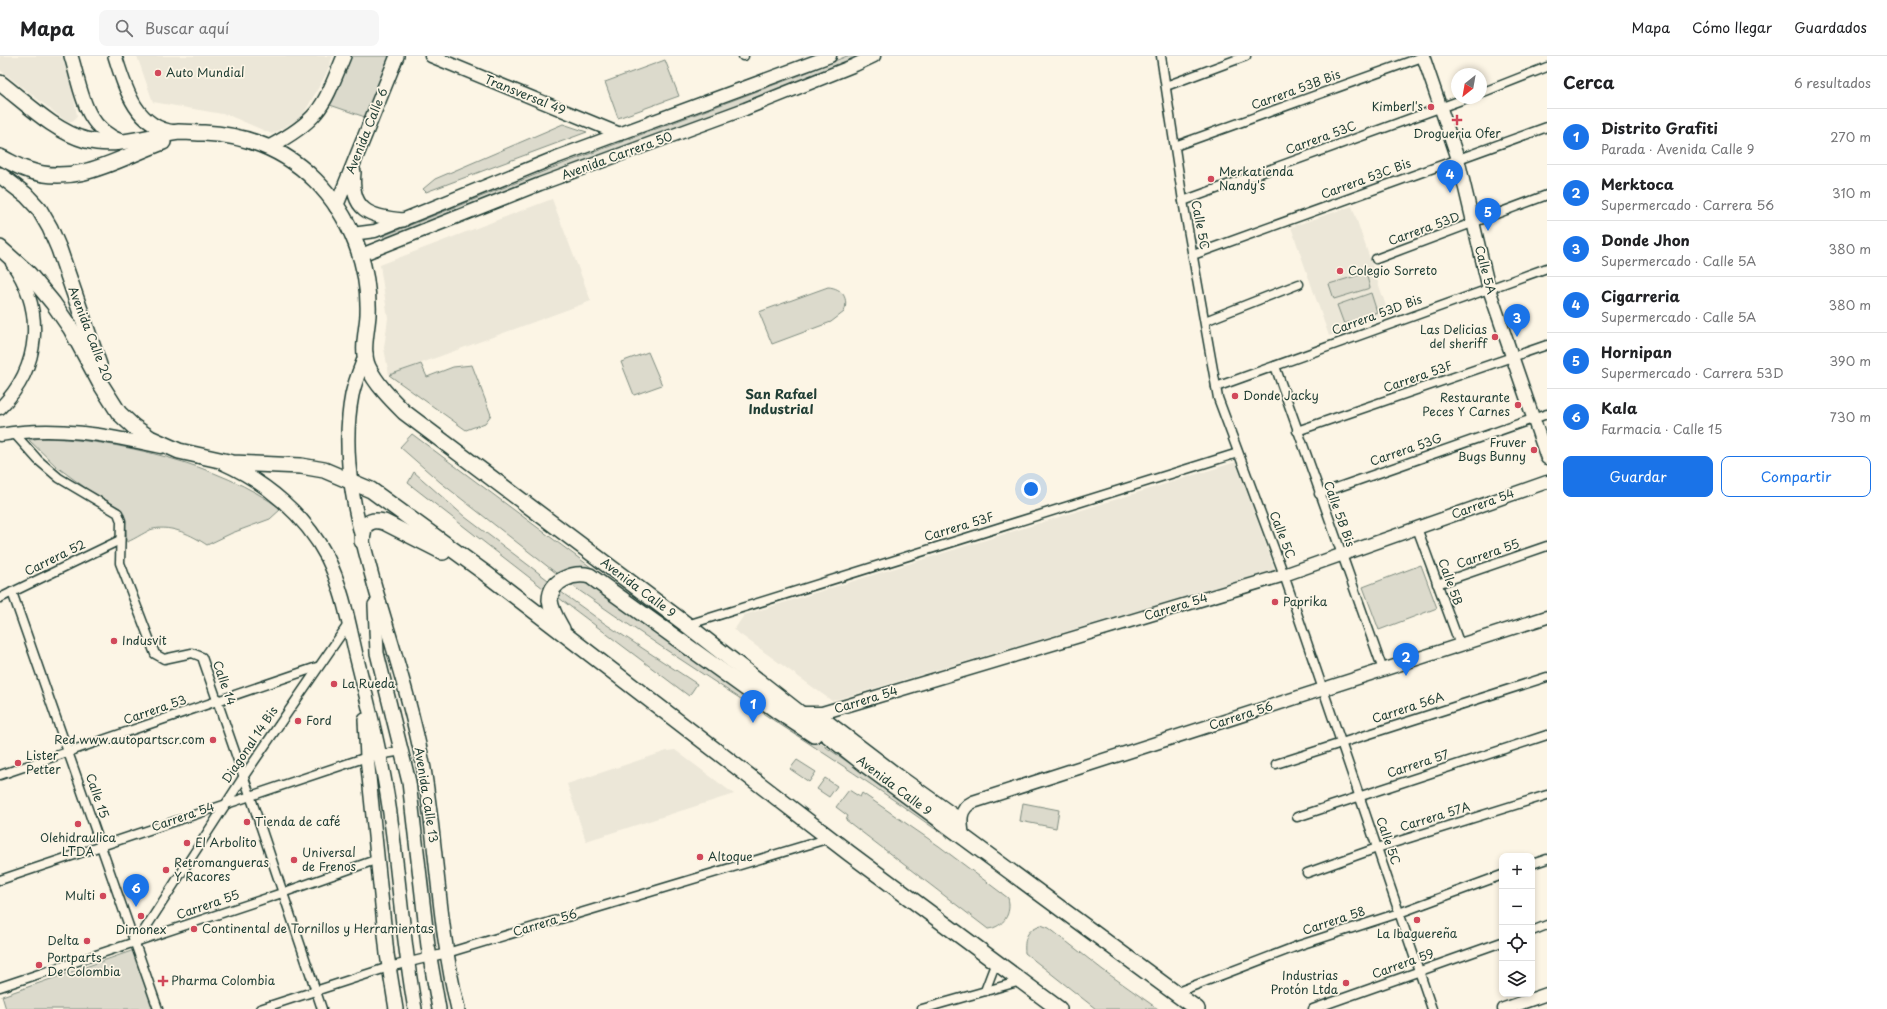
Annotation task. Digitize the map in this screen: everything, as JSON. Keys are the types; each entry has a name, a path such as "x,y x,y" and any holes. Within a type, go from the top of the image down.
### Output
{"highway":[{"path":"0,85 63,131 74,136 101,142 123,142 184,132"},
{"path":"0,157 27,170 48,175 75,174 94,170 184,132"},
{"name":"Avenida Calle 9","path":"184,132 233,135 269,147 307,172 324,190 352,234 361,255 366,274 368,298 366,354 368,367 385,392 404,412 687,625 867,766 1197,1009"},
{"name":"Avenida Calle 20","path":"0,175 26,195 39,209 50,228 59,249 100,368 120,401 151,430 167,440 215,460"},
{"name":"Avenida Calle 20","path":"0,248 28,274 53,303 71,329 100,383 119,413 134,427 150,438 179,451 215,460 249,464 301,466 324,470 371,490 485,573"},
{"path":"362,541 363,531 367,523 377,520 384,522 485,573 830,838 1059,1009"},
{"path":"564,633 552,608 550,598 552,593 558,583 568,576 582,574 590,576 776,710 867,766"}],"main road":[{"path":"71,56 91,119 105,132 123,142"},
{"path":"115,56 131,101 137,110 160,129 184,132"},
{"path":"269,147 293,134 312,120 320,110 329,94 344,56"},
{"name":"Avenida Calle 6","path":"336,207 398,56"},
{"path":"355,161 354,192 357,200 364,210 378,217 403,220"},
{"name":"Avenida Calle 13","path":"366,354 352,395 349,440 351,481 356,515 362,541 420,752 435,847 447,953 458,1009"},
{"path":"215,460 236,469 267,488 281,499 304,524 327,557 334,572 364,688 373,756 378,859 389,967 396,1009"},
{"name":"Avenida Calle 13","path":"375,586 376,653 402,751 411,798 430,957 439,1009"},
{"path":"373,756 392,828 415,1009"},
{"path":"420,878 435,847"}],"street":[{"name":"Transversal 49","path":"431,56 620,134"},
{"name":"Avenida Carrera 50","path":"352,234 375,231 557,157 829,56"},
{"name":"Avenida Carrera 50","path":"361,255 540,184 745,109 856,65 874,56"},
{"name":"Calle 5C","path":"1161,56 1183,201 1194,255 1218,398 1284,575 1432,1009"},
{"path":"1166,86 1246,56"},
{"name":"Calle 5A","path":"1424,56 1458,159 1472,223 1489,289 1511,358 1547,458"},
{"name":"Carrera 53B Bis","path":"1175,146 1424,56"},
{"path":"1487,91 1547,67"},
{"name":"Carrera 53C","path":"1183,201 1452,104"},
{"name":"Carrera 53C Bis","path":"1194,255 1547,127"},
{"name":"Carrera 53D","path":"1376,259 1547,195"},
{"name":"Avenida Calle 20","path":"0,248 20,274 31,299 34,312 34,337 25,374 12,394 0,408"},
{"name":"Carrera 53D Bis","path":"1216,386 1547,268"},
{"path":"1205,321 1299,284"},
{"name":"Carrera 53F","path":"1297,430 1547,345"},
{"name":"Calle 5B Bis","path":"1275,366 1319,494 1383,670"},
{"name":"Carrera 53G","path":"1319,494 1547,414"},
{"path":"0,435 13,432 76,432 118,437 179,451"},
{"name":"Calle 14","path":"13,432 38,460 59,478 118,513 121,521 120,563 155,654 164,659 189,653 199,655 204,661 322,1009"},
{"name":"Carrera 53F","path":"687,625 1238,453"},
{"name":"Carrera 54","path":"801,713 818,714 1284,575 1547,482"},
{"name":"Calle 5B","path":"1417,528 1460,645"},
{"name":"Carrera 52","path":"0,598 120,540"},
{"name":"Carrera 55","path":"1437,584 1547,546"},
{"name":"Calle 15","path":"12,592 102,845 158,1009"},
{"name":"Carrera 56","path":"961,820 963,810 973,802 1547,617"},
{"name":"Diagonal 14 Bis","path":"136,943 244,776 348,623"},
{"name":"Carrera 53","path":"0,776 317,667"},
{"name":"Carrera 56A","path":"1276,764 1547,677"},
{"path":"818,714 961,820 963,836"},
{"name":"Carrera 57","path":"1297,817 1547,735"},
{"name":"Carrera 54","path":"0,880 250,794 373,756 402,751"},
{"name":"Carrera 57A","path":"1307,873 1377,848 1547,795"},
{"name":"Carrera 56","path":"260,1009 389,967 447,953 830,838"},
{"name":"Carrera 55","path":"0,987 136,943 378,859"},
{"path":"1535,863 1547,859"},
{"name":"Carrera 58","path":"1176,993 1300,945 1399,913 1499,876"},
{"path":"1535,930 1547,925"},
{"name":"Carrera 59","path":"1313,1009 1499,943"},
{"path":"986,991 996,962"},
{"path":"922,1009 1021,981"},
{"path":"1504,1009 1547,994"}],"shaded area":[{"path":"0,56 62,56 73,90 77,116 75,120 67,122 0,70"},
{"path":"137,56 333,56 326,74 302,117 272,134 228,115 153,102"},
{"path":"351,56 390,56 365,117 330,105"},
{"path":"847,56 864,56 386,241 383,236 565,163 803,74"},
{"path":"665,60 679,96 618,118 605,82"},
{"path":"563,124 587,132 426,192 423,189 435,179"},
{"path":"552,199 591,301 389,375 384,348 388,318 380,265"},
{"name":"Colegio Sorreto","path":"1352,206 1389,315 1329,336 1291,227"},
{"path":"1366,273 1370,288 1334,299 1329,284"},
{"path":"828,287 838,290 844,295 846,303 844,312 831,322 772,344 759,312"},
{"path":"1371,293 1377,312 1344,324 1337,305"},
{"path":"648,352 662,385 634,395 621,362"},
{"path":"421,364 427,377 453,367 472,365 491,415 485,423 466,430 389,375"},
{"path":"412,434 592,568 571,568 556,573 440,482 400,447"},
{"path":"40,438 69,439 100,443 166,457 199,467 229,479 257,493 281,509 270,519 232,533 207,545 182,532 167,528 153,529 127,542 125,519 120,508 87,489 57,467 29,440"},
{"path":"1236,462 1275,570 832,701 734,630 744,615"},
{"path":"414,472 465,517 548,580 543,588 408,483"},
{"path":"1421,565 1437,608 1379,630 1363,587"},
{"path":"584,580 759,702 891,791 948,838 854,773 662,647 567,582"},
{"path":"561,592 604,623 697,684 689,696 559,598"},
{"path":"675,750 734,794 586,841 567,784 667,751"},
{"path":"797,760 816,772 809,782 790,769"},
{"path":"825,778 837,786 829,797 817,789"},
{"path":"849,790 860,797 862,793 939,846 1008,898 1009,909 1006,918 994,928 988,929 846,820 848,816 836,807"},
{"path":"1023,803 1059,810 1056,828 1020,821"},
{"path":"1041,925 1049,928 1103,970 1158,1009 1096,1009 1025,953 1025,943 1029,932"},
{"path":"137,949 155,1009 6,1009 2,996"}],"place":[{"name":"Auto Mundial","path":"158,73"},
{"name":"Kimberl's","path":"1431,107"},
{"name":"Drogueria Ofer","path":"1457,120"},
{"name":"Merkatienda Nandy's","path":"1211,179"},
{"name":"Cigarreria","path":"1450,193"},
{"name":"Hornipan","path":"1488,231"},
{"name":"Colegio Sorreto","path":"1340,271"},
{"name":"Las Delicias del sheriff","path":"1495,337"},
{"name":"Donde Jhon","path":"1517,337"},
{"name":"Donde Jacky","path":"1235,396"},
{"name":"Restaurante Peces Y Carnes","path":"1518,405"},
{"name":"Fruver Bugs Bunny","path":"1534,450"},
{"name":"Paprika","path":"1275,602"},
{"name":"Indusvit","path":"114,641"},
{"name":"Merktoca","path":"1406,676"},
{"name":"La Rueda","path":"334,684"},
{"name":"Ford","path":"298,721"},
{"name":"Distrito Grafiti","path":"753,723"},
{"name":"Red www.autopartscr.com","path":"213,740"},
{"name":"Lister Petter","path":"18,763"},
{"name":"Tienda de café","path":"247,822"},
{"name":"Olehidraulica LTDA","path":"78,824"},
{"name":"El Arbolito","path":"187,843"},
{"name":"Altoque","path":"700,857"},
{"name":"Universal de Frenos","path":"294,860"},
{"name":"Retromangueras Y Racores","path":"166,870"},
{"name":"Multi","path":"103,896"},
{"name":"Kala","path":"136,907"},
{"name":"Dimonex","path":"141,916"},
{"name":"La Ibaguereña","path":"1417,920"},
{"name":"Continental de Tornillos y Herramientas","path":"194,929"},
{"name":"Delta","path":"87,941"},
{"name":"Portparts De Colombia","path":"39,965"},
{"name":"Pharma Colombia","path":"163,981"},
{"name":"Industrias Protón Ltda","path":"1346,983"}],"district":[{"name":"San Rafael Industrial","path":"781,402"}]}
